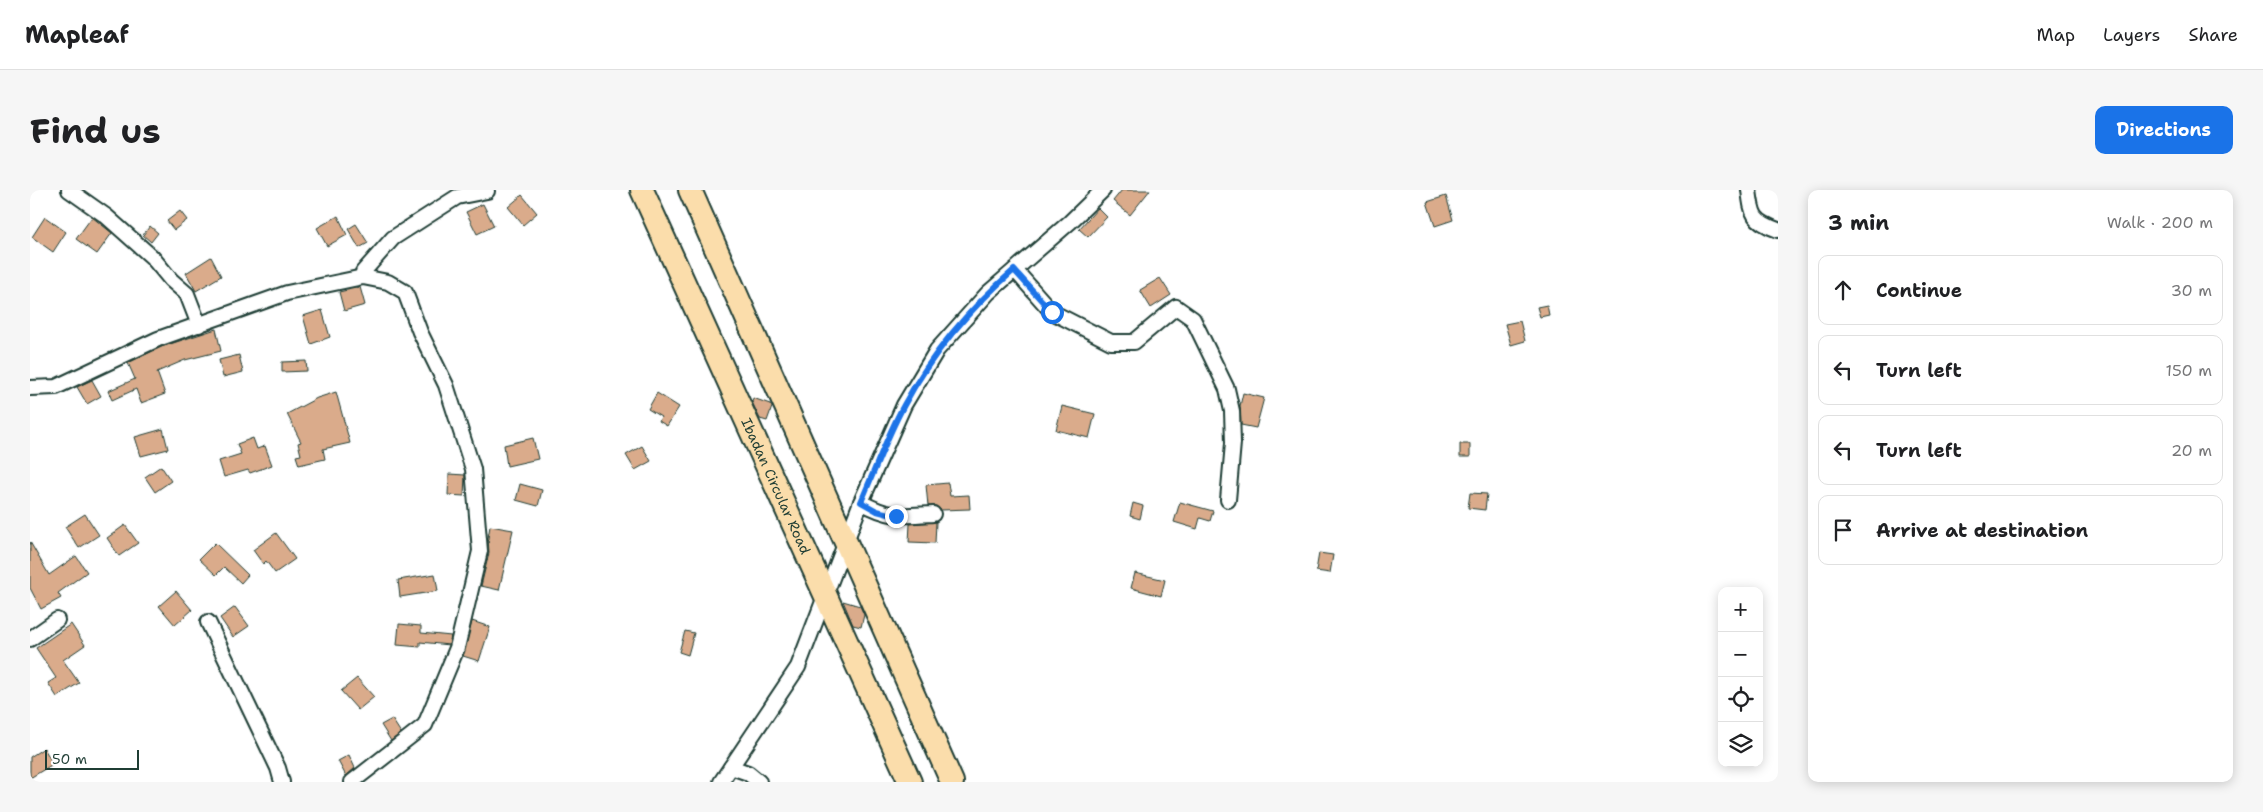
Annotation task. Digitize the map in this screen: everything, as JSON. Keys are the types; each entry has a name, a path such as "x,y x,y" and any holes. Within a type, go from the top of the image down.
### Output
{"highway":[{"name":"Ibadan Circular Road","path":"642,190 910,782"},
{"path":"690,190 952,782"}],"street":[{"path":"69,190 106,216 152,257 171,280 187,294 199,324"},
{"path":"721,782 798,667 861,502 904,405 937,350 988,292 1070,222 1102,190"},
{"path":"1750,190 1752,212 1765,225 1778,230"},
{"path":"363,276 363,272 393,238 457,197 487,191"},
{"path":"1014,270 1052,312 1111,342 1134,342 1176,307 1192,319 1227,389 1232,411 1233,442 1228,500"},
{"path":"30,388 56,387 158,339 287,293 363,276 388,282 405,292 420,332 446,385 473,469 480,551 457,648 425,725 352,782"},
{"path":"861,502 877,511 896,516 933,514"},
{"path":"30,639 58,620"},
{"path":"208,622 278,768 282,782"},
{"path":"731,767 748,773 759,782"}],"building":[{"path":"1122,190 1150,190 1130,215 1113,201"},
{"path":"522,195 537,213 523,225 508,207"},
{"path":"1446,196 1453,220 1435,226 1427,202"},
{"path":"483,204 494,226 477,234 466,212"},
{"path":"1098,208 1107,217 1088,237 1079,229"},
{"path":"180,211 187,220 174,230 167,221"},
{"path":"338,216 347,235 327,246 317,228"},
{"path":"45,217 66,232 53,252 32,237"},
{"path":"92,217 112,233 97,254 76,239"},
{"path":"356,224 368,243 359,248 348,229"},
{"path":"150,226 158,233 151,242 143,235"},
{"path":"211,257 221,276 196,291 186,273"},
{"path":"1160,278 1171,295 1151,308 1140,290"},
{"path":"360,287 365,305 344,311 339,292"},
{"path":"1547,305 1549,315 1540,317 1537,307"},
{"path":"322,310 330,337 311,344 303,316"},
{"path":"1520,321 1525,341 1511,345 1505,324"},
{"path":"216,329 221,351 185,360 157,372 165,394 141,403 136,389 112,400 108,391 135,379 128,363 161,347"},
{"path":"239,355 243,372 223,377 219,360"},
{"path":"306,361 307,371 282,372 282,362"},
{"path":"92,380 101,396 87,404 77,387"},
{"path":"336,392 350,443 323,449 325,459 299,465 296,456 301,455 298,443 301,442 287,414 317,398"},
{"path":"657,393 679,407 667,426 659,421 661,417 648,409"},
{"path":"1243,393 1264,398 1256,428 1241,425 1240,406"},
{"path":"753,398 770,404 772,407 767,421 760,419 752,402"},
{"path":"1062,406 1095,414 1089,438 1056,430"},
{"path":"163,429 168,449 141,456 135,437"},
{"path":"253,438 257,449 265,446 272,465 250,473 248,470 224,477 219,461 241,454 237,444"},
{"path":"533,438 538,459 507,466 504,445"},
{"path":"1460,444 1470,444 1470,457 1460,457"},
{"path":"642,446 651,461 635,470 626,455"},
{"path":"161,466 171,481 155,492 145,477"},
{"path":"449,474 465,475 464,496 448,495"},
{"path":"948,483 950,496 969,495 970,509 941,510 936,506 928,506 926,485"},
{"path":"520,484 542,490 538,506 516,500"},
{"path":"1470,493 1487,494 1485,510 1468,508"},
{"path":"1180,502 1213,511 1210,521 1200,518 1197,529 1174,522"},
{"path":"1133,503 1143,506 1140,519 1130,516"},
{"path":"85,514 99,535 79,548 65,527"},
{"path":"936,522 935,543 909,542 910,524"},
{"path":"125,525 138,543 119,556 107,538"},
{"path":"490,526 513,530 499,590 481,586 489,553 488,538"},
{"path":"276,533 295,559 275,573 266,561 263,564 253,550"},
{"path":"30,542 49,575 76,556 87,572 58,593 61,598 41,609 30,588"},
{"path":"215,543 248,575 241,583 224,567 216,575 199,559"},
{"path":"1319,553 1333,555 1330,573 1316,571"},
{"path":"1135,573 1165,580 1161,596 1131,588"},
{"path":"435,574 438,591 400,597 398,580"},
{"path":"176,591 192,610 175,625 159,606"},
{"path":"843,601 860,606 864,615 861,627 853,625"},
{"path":"235,607 249,626 233,637 220,618"},
{"path":"472,621 490,627 479,661 463,656"},
{"path":"71,624 85,645 63,660 79,683 57,697 48,683 56,678 36,648"},
{"path":"399,624 421,626 421,633 451,636 449,645 420,642 420,647 397,645"},
{"path":"685,631 694,633 688,655 679,652"},
{"path":"357,678 374,697 358,710 341,691"},
{"path":"392,719 401,733 391,741 381,725"},
{"path":"44,748 53,764 30,778 30,757"},
{"path":"349,755 355,768 346,776 338,761"}],"route":[{"path":"896,516 877,511 861,502 904,405 937,350 988,292 1014,270 1052,312"}]}
